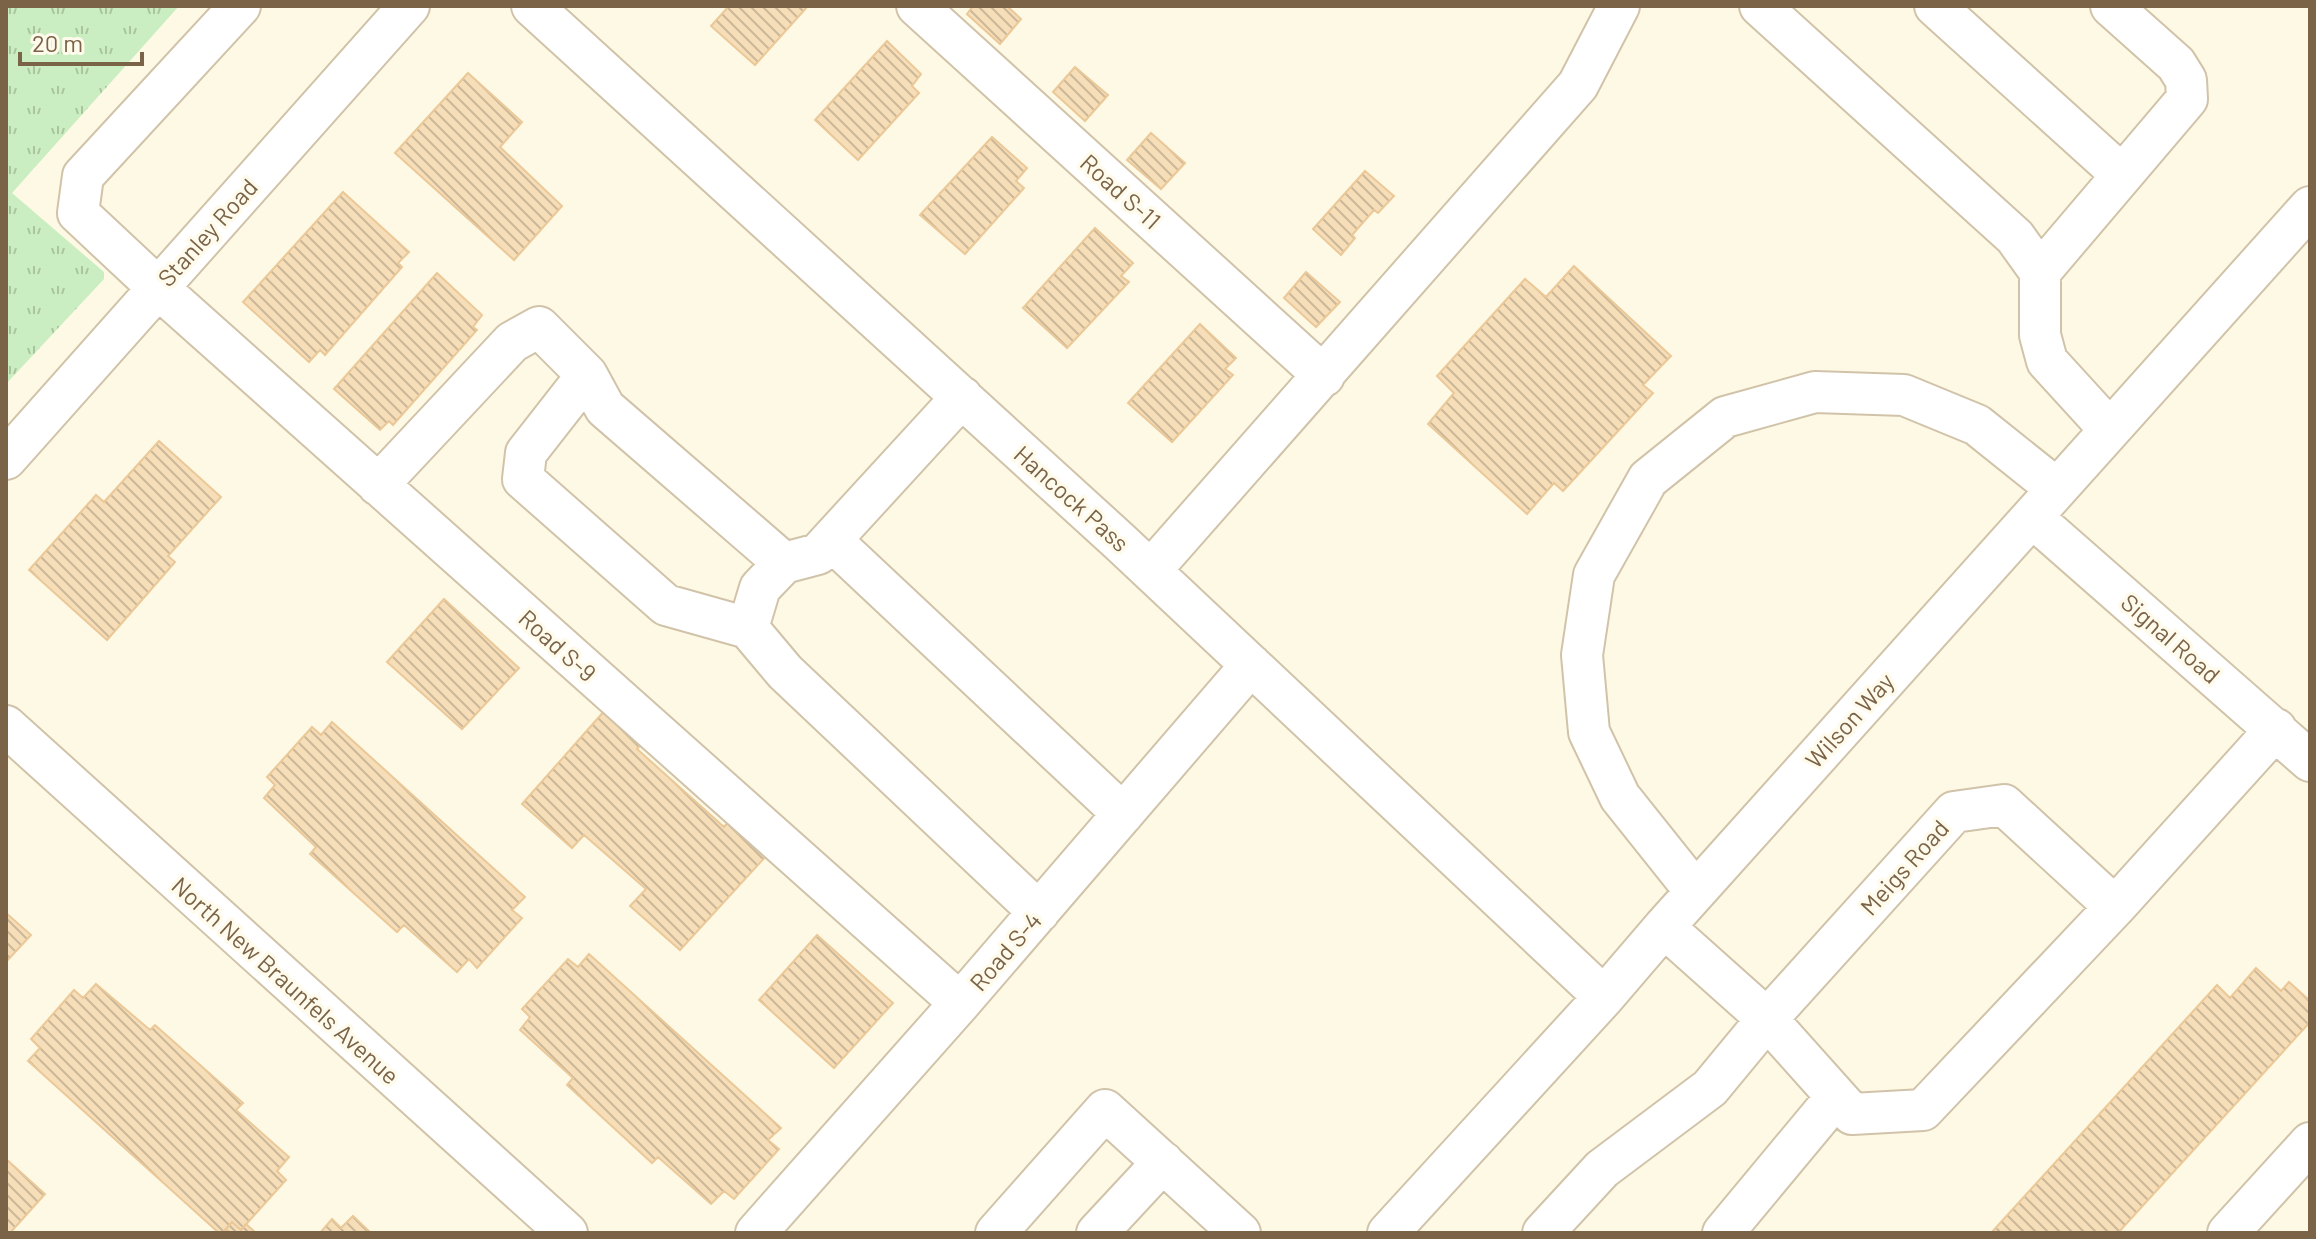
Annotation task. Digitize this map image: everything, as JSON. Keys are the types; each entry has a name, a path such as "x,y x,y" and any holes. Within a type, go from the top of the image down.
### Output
{"street":[{"name":"Road S-9","path":"240,6 83,176 78,213 378,485 960,1003"},
{"name":"Stanley Road","path":"6,459 409,6"},
{"name":"Hancock Pass","path":"532,6 1151,570 1604,997"},
{"name":"Road S-11","path":"917,6 1324,376"},
{"path":"1151,570 1578,85 1619,6"},
{"path":"1760,6 2015,237 2040,272 2040,335 2047,361 2110,430"},
{"path":"1935,6 2122,175"},
{"path":"2040,272 2187,99 2186,80 2176,64 2111,6"},
{"name":"Wilson Way","path":"1388,1233 1604,997 1695,891 2310,207"},
{"path":"378,485 512,342 539,327 587,375 605,408 784,563"},
{"path":"587,375 526,453 523,479 666,605 748,628 785,672 1039,912"},
{"name":"Signal Road","path":"1695,891 1620,797 1589,732 1582,655 1594,575 1648,479 1725,417 1815,392 1904,395 1977,425 2044,503 2310,761"},
{"path":"748,628 760,588 784,563 818,554 962,397"},
{"path":"831,540 1123,814"},
{"name":"Road S-4","path":"756,1233 960,1003 1251,665"},
{"name":"North New Braunfels Avenue","path":"6,726 567,1233"},
{"path":"1664,927 1767,1019 1852,1114 1923,1110 2115,907 2276,729"},
{"name":"Meigs Road","path":"1543,1233 1602,1169 1710,1088 1767,1019 1954,812 2004,805 2115,907"},
{"path":"1723,1233 1836,1097"},
{"path":"996,1233 1105,1110 1240,1233"},
{"path":"2228,1233 2310,1143"},
{"path":"1097,1233 1163,1162"}],"green space":[{"path":"6,6 179,6 12,193 104,272 104,279 6,384"}],"building":[{"path":"729,6 808,6 755,65 711,26"},
{"path":"973,6 1007,6 1021,19 1000,44 967,14"},
{"path":"887,41 921,74 912,86 919,93 858,160 815,120"},
{"path":"1075,67 1108,95 1085,121 1053,92"},
{"path":"468,73 522,122 500,147 562,206 514,260 395,153"},
{"path":"1151,133 1185,163 1161,189 1127,160"},
{"path":"992,137 1027,168 1016,181 1024,188 965,254 920,215"},
{"path":"1365,171 1394,196 1378,213 1374,210 1352,235 1355,238 1341,255 1313,229"},
{"path":"343,192 409,252 398,263 402,267 325,355 320,350 309,362 243,302"},
{"path":"1095,228 1133,263 1121,276 1129,282 1067,348 1023,308"},
{"path":"1574,266 1671,356 1643,385 1653,393 1563,491 1554,483 1527,514 1428,424 1454,393 1437,376 1525,279 1546,297"},
{"path":"1306,272 1340,302 1316,327 1284,298"},
{"path":"437,273 482,315 473,327 477,330 393,425 389,421 380,430 334,389"},
{"path":"1200,324 1236,358 1225,369 1233,375 1172,442 1128,403"},
{"path":"159,441 221,497 168,556 175,562 107,640 29,570 96,495 104,502"},
{"path":"444,599 519,668 462,729 387,662"},
{"path":"606,709 643,742 637,749 724,827 729,821 768,854 680,950 630,906 646,889 584,835 572,848 522,804"},
{"path":"332,722 525,897 512,910 522,918 477,968 469,959 457,972 404,925 397,932 310,854 316,847 264,798 275,785 267,777 312,727 321,735"},
{"path":"6,913 31,935 6,962"},
{"path":"817,935 893,1003 834,1068 759,1000"},
{"path":"589,954 781,1128 768,1140 779,1149 734,1199 724,1191 711,1204 658,1157 652,1163 567,1085 573,1078 520,1030 530,1017 522,1009 568,959 578,967"},
{"path":"2256,968 2281,991 2289,982 2310,1001 2310,1022 2118,1233 1991,1233 2217,985 2230,998"},
{"path":"96,984 150,1030 155,1025 243,1103 236,1110 289,1157 277,1171 286,1180 241,1230 232,1222 219,1233 28,1061 40,1048 31,1039 74,990 83,998"},
{"path":"6,1159 45,1194 10,1233 6,1233"},
{"path":"353,1216 371,1233 320,1233 332,1219 341,1228"},
{"path":"232,1222 241,1230 246,1224 256,1233 230,1233 226,1229"}]}
